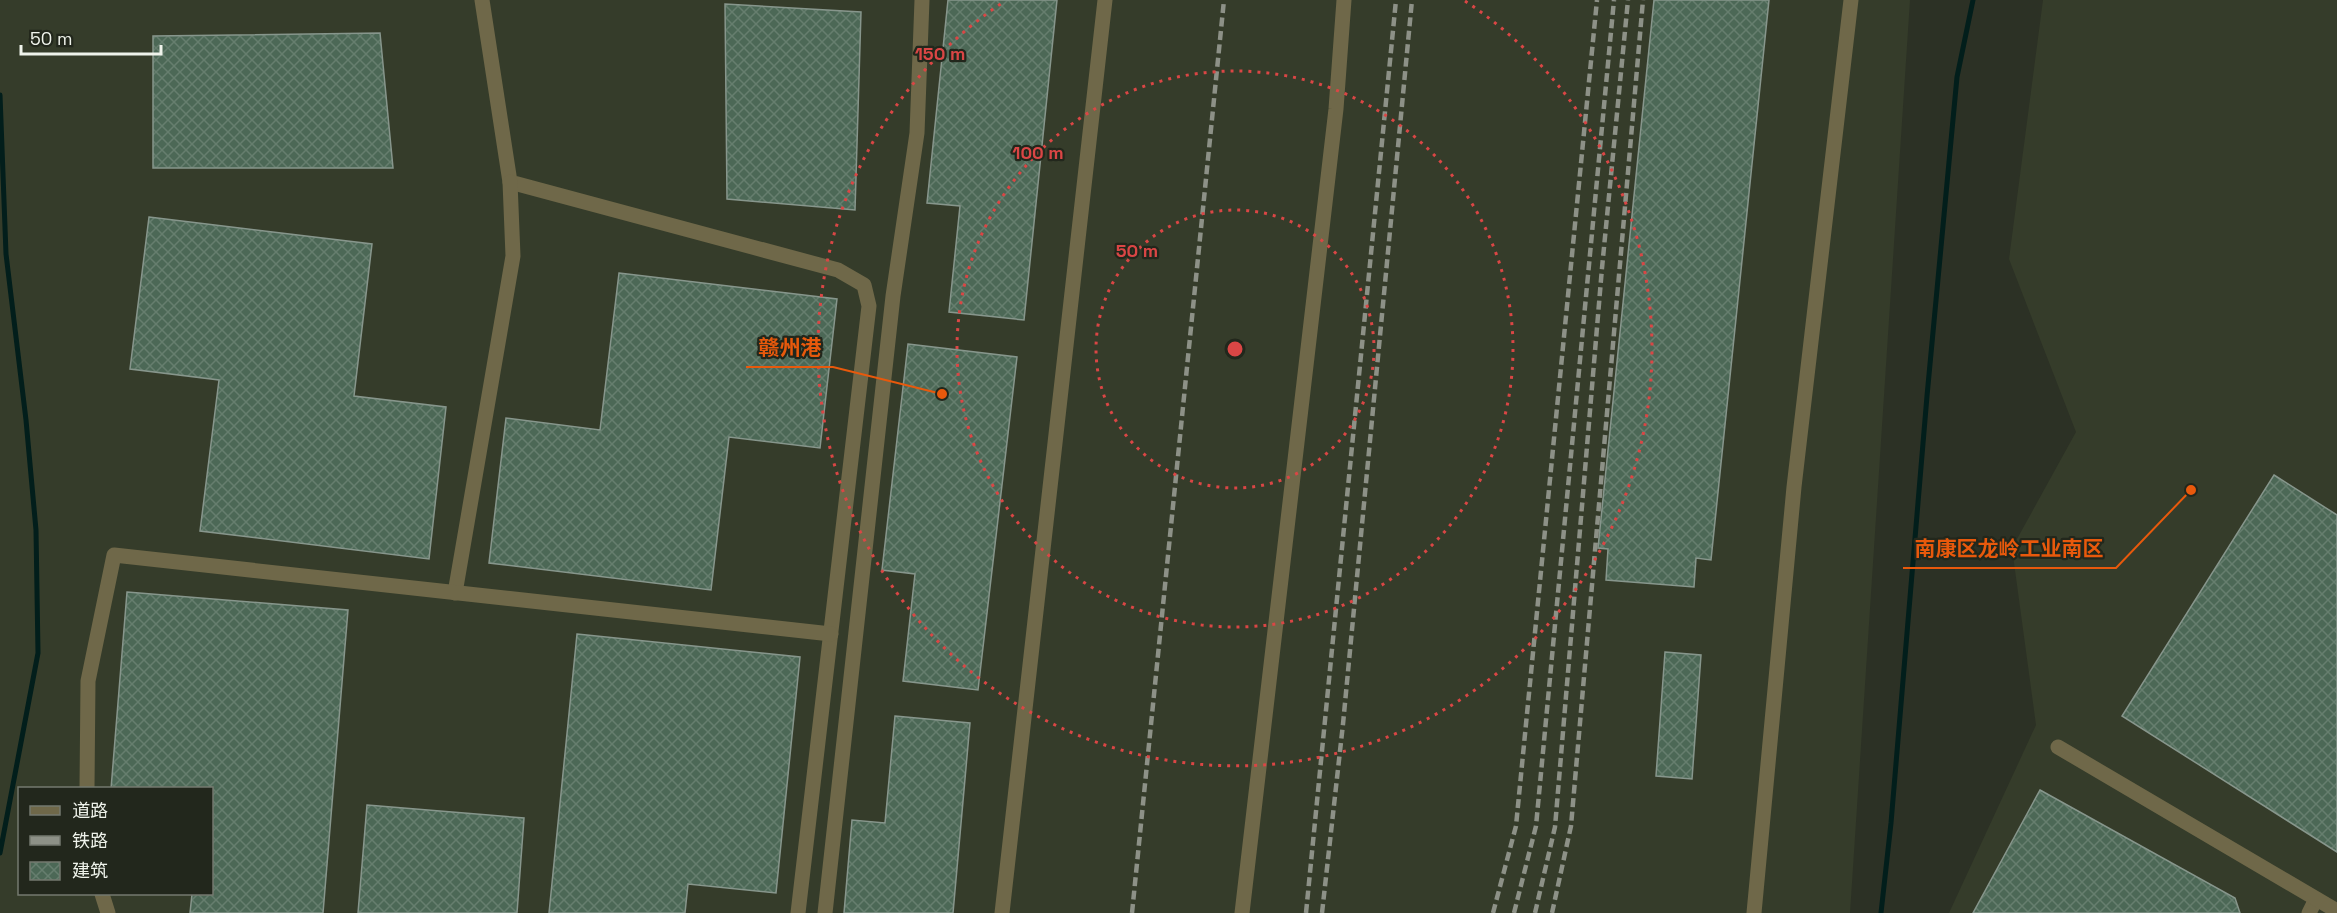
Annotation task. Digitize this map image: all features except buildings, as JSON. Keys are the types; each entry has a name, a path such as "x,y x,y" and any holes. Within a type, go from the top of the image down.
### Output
{"street":[{"path":"455,593 513,256 510,182 482,0"},
{"path":"825,913 893,296 917,133 922,0"},
{"path":"1002,913 1105,0"},
{"path":"1242,913 1336,109 1344,0"},
{"path":"1754,913 1794,487 1851,0"},
{"path":"510,182 838,270 864,285 869,306 798,913"},
{"path":"87,787 88,681 114,555 831,634"},
{"path":"2058,747 2337,911"},
{"path":"102,895 108,913"},
{"path":"2309,913 2316,899"}],"shaded area":[{"path":"0,0 1910,0 1850,913 0,913"},
{"path":"2043,0 2337,0 2337,913 1949,913 2036,725 2012,548 2076,432 2009,259"}],"waterway":[{"path":"1881,913 1891,823 1957,77 1973,0"},
{"path":"0,95 6,254 26,420 36,530 38,653 0,853"}],"railway":[{"path":"1132,913 1224,0"},
{"path":"1306,913 1396,0"},
{"path":"1322,913 1343,724 1412,0"},
{"path":"1493,913 1516,826 1597,0"},
{"path":"1514,913 1536,826 1614,0"},
{"path":"1535,913 1555,827 1602,268 1628,0"},
{"path":"1552,913 1571,826 1643,0"}],"place":[{"name":"赣州港","path":"942,394"},
{"name":"南康区龙岭工业南区","path":"2191,490"}]}
